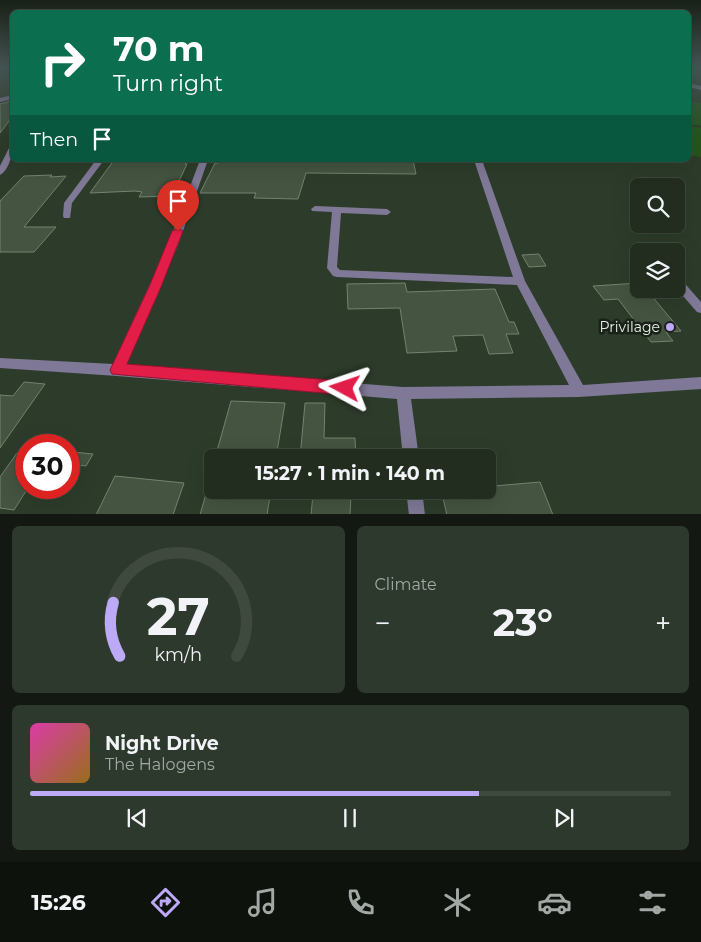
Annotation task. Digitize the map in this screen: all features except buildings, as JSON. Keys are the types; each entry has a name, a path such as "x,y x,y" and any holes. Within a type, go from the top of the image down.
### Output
{"street":[{"path":"0,173 4,162"},
{"path":"67,216 68,203 99,162"},
{"path":"117,370 166,262 203,162"},
{"path":"479,162 520,281 579,391"},
{"path":"315,209 387,212"},
{"path":"337,210 332,268 337,273 520,281"},
{"path":"685,290 701,309"},
{"path":"1,364 117,370 404,393 579,391 701,383"},
{"path":"404,393 410,449"},
{"path":"415,499 417,514"}],"green space":[{"path":"691,101 701,103 701,126 691,124"},
{"path":"691,126 701,128 701,157 691,155"}],"place":[{"name":"Privilage","path":"670,327"}],"route":[{"path":"178,231 117,370 345,388"}]}
